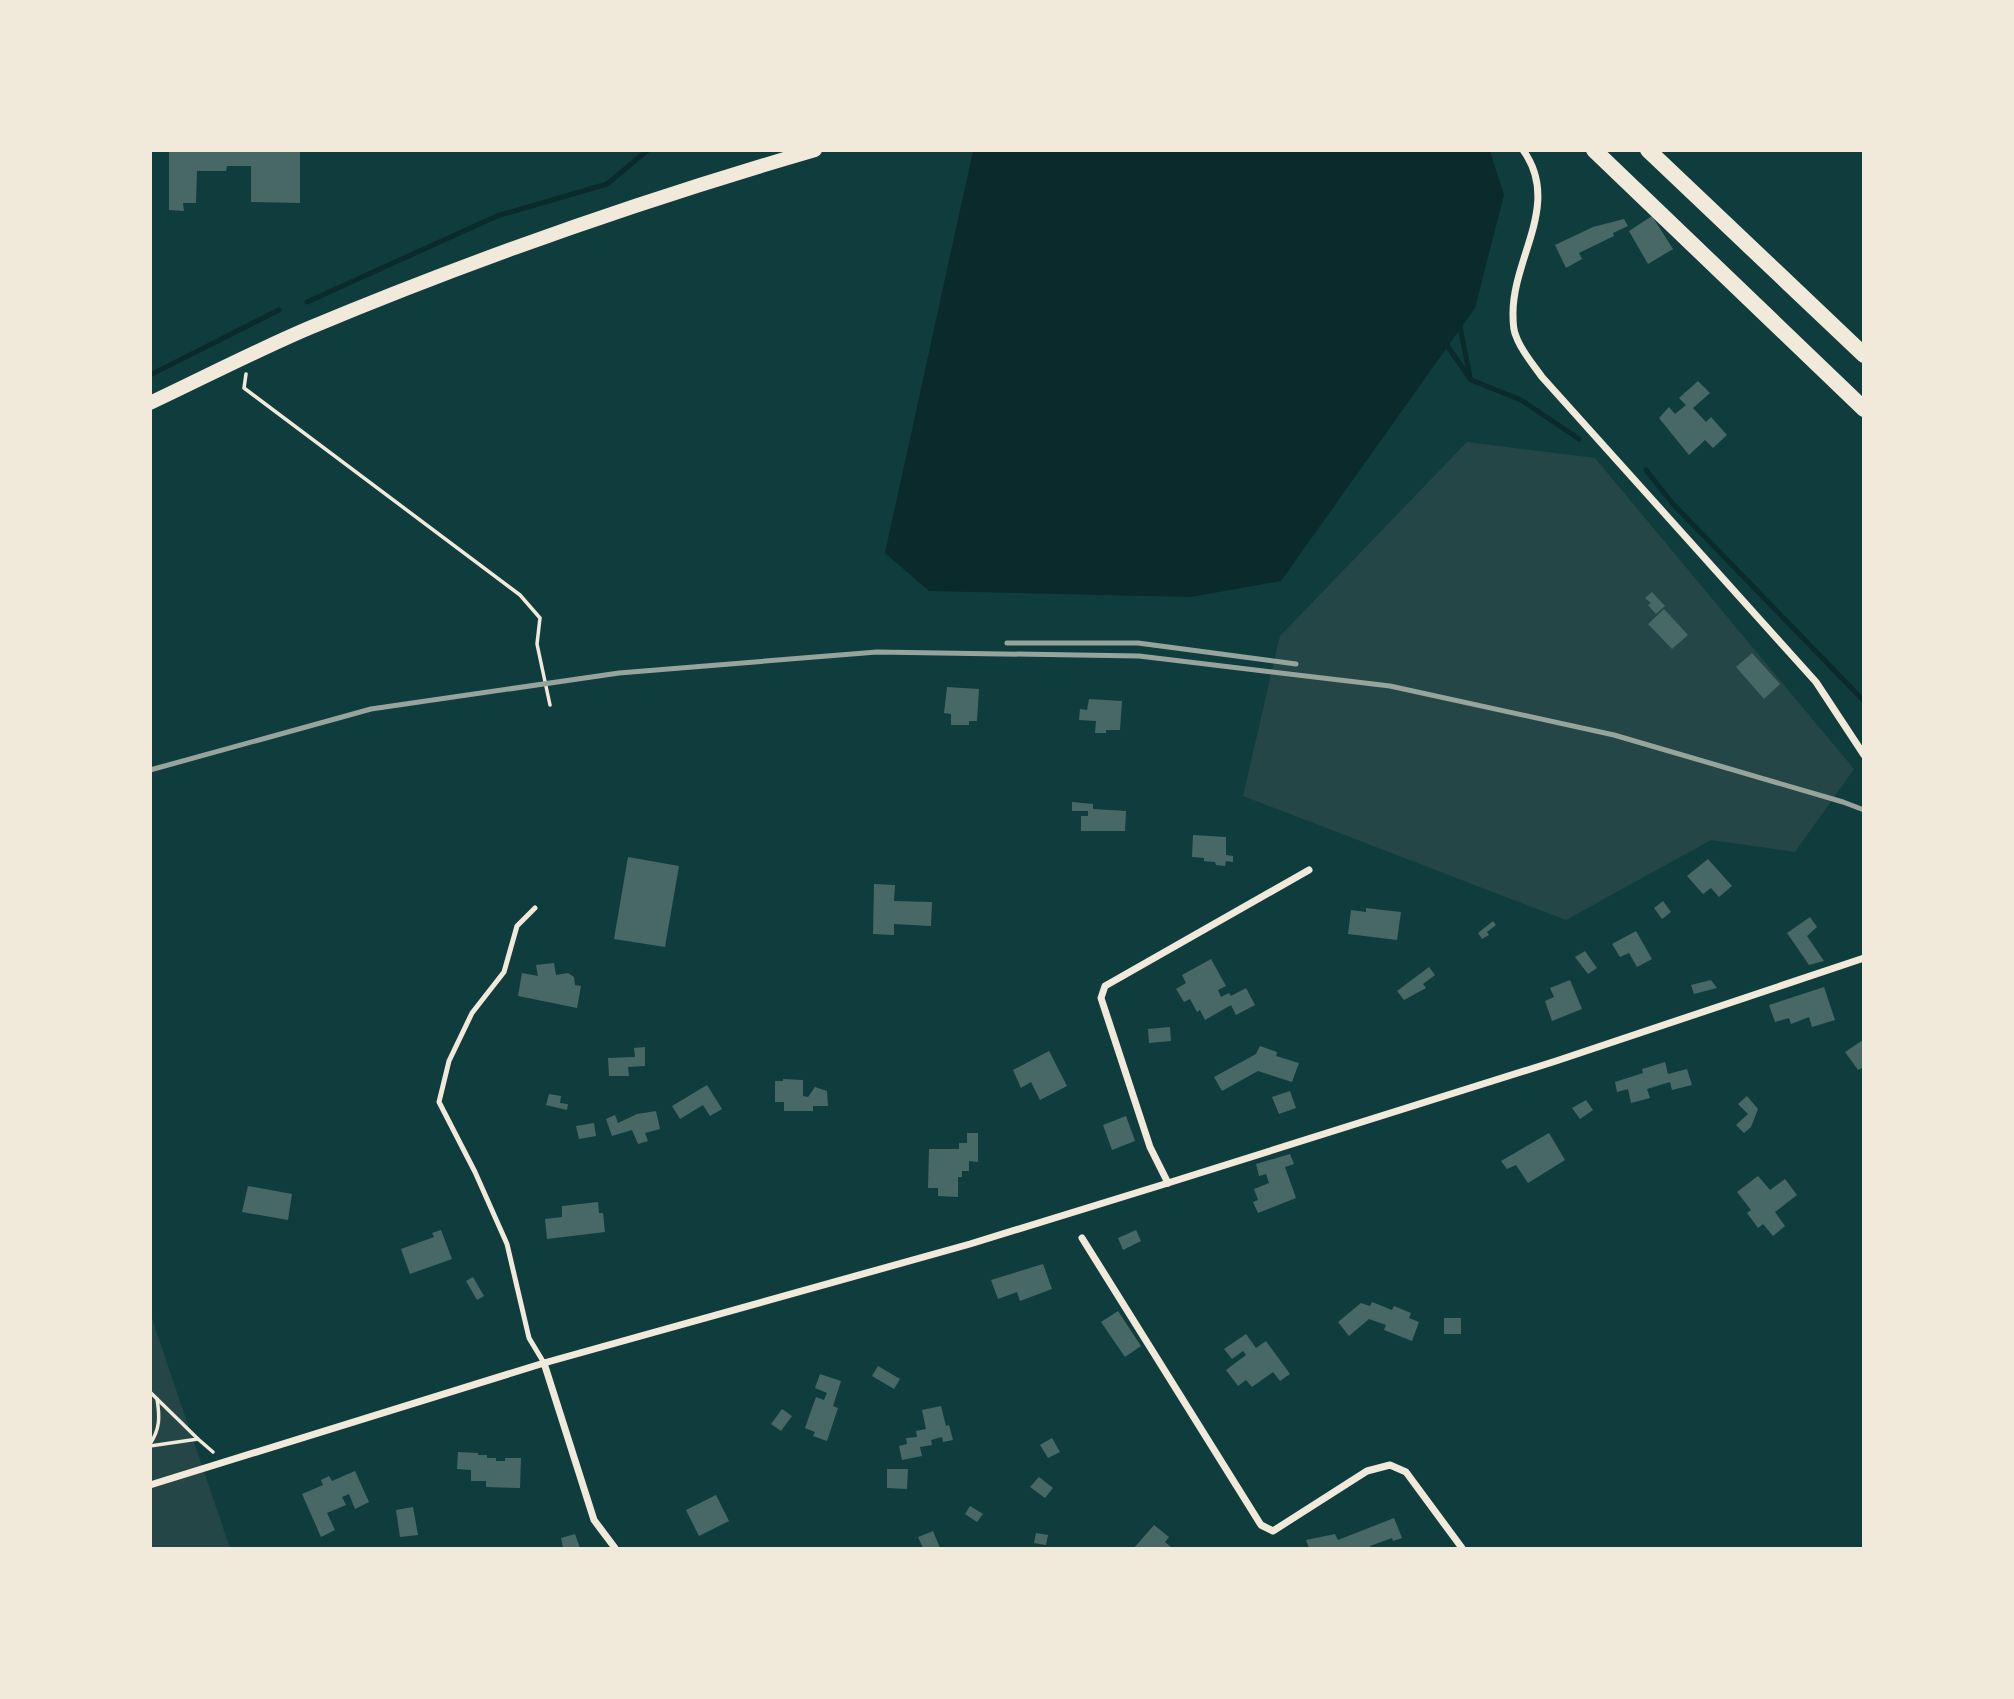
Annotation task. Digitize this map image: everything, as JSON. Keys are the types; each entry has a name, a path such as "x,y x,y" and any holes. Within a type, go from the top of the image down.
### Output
{"main road":[{"path":"150,403 249,355 391,295 525,243 717,178 815,150"},
{"path":"1594,150 1864,409"},
{"path":"1648,150 1864,355"}],"street":[{"path":"1523,150 1535,172 1539,207 1516,285 1513,306 1516,336 1542,377 1816,682 1864,755"},
{"path":"1168,1183 1150,1147 1101,998 1105,986 1309,870"},
{"path":"150,1485 544,1363 970,1244 1544,1065 1864,958"},
{"path":"1082,1238 1261,1524 1273,1531 1367,1471 1390,1465 1406,1472 1462,1549"},
{"path":"544,1363 594,1520 615,1549"}],"lane":[{"path":"535,908 517,926 504,972 472,1013 449,1061 439,1102 475,1172 507,1244 529,1338 544,1363"}],"path":[{"path":"249,355 244,388 520,595 540,618 537,644 551,705"},
{"path":"150,1392 223,1462"},
{"path":"150,1445 158,1430 160,1416 157,1398"},
{"path":"150,1445 198,1439"}],"shaded area":[{"path":"973,151 1490,151 1504,195 1475,308 1281,581 1191,597 929,591 885,553"},
{"path":"1467,442 1595,458 1854,769 1795,852 1711,840 1566,920 1243,796 1280,636"},
{"path":"150,1310 154,1325 230,1548 151,1548"}],"building":[{"path":"169,150 300,150 300,203 251,202 251,166 227,166 226,171 197,171 196,203 183,203 184,211 169,210"},
{"path":"1652,216 1673,249 1648,264 1629,231"},
{"path":"1624,219 1628,226 1579,253 1582,259 1566,268 1555,245 1593,227"},
{"path":"1698,381 1710,393 1693,408 1706,422 1711,417 1727,435 1713,448 1705,440 1689,455 1659,418 1669,407 1675,414 1686,405 1679,398"},
{"path":"1652,592 1665,606 1656,614 1648,605 1651,603 1645,598"},
{"path":"1664,609 1688,635 1672,649 1648,624"},
{"path":"1752,653 1780,684 1764,699 1736,667"},
{"path":"947,687 979,689 977,721 969,721 969,725 951,725 951,714 944,713"},
{"path":"1089,699 1122,701 1120,730 1095,733 1096,721 1079,720 1080,709 1087,710"},
{"path":"1072,802 1093,804 1093,809 1126,811 1125,831 1081,831 1081,816 1088,816 1088,811 1072,811"},
{"path":"1193,835 1226,837 1226,855 1233,856 1233,862 1226,861 1225,866 1216,865 1215,862 1204,861 1204,858 1192,857"},
{"path":"628,857 679,866 665,947 614,939"},
{"path":"1708,859 1732,886 1719,897 1711,888 1703,894 1687,876"},
{"path":"874,884 895,885 894,901 932,902 931,926 894,924 894,935 873,934"},
{"path":"1663,901 1671,912 1662,919 1654,908"},
{"path":"1366,908 1401,912 1397,940 1348,934 1351,910 1366,912"},
{"path":"1810,917 1817,927 1807,936 1824,961 1809,965 1787,933"},
{"path":"1493,921 1496,925 1487,932 1489,935 1482,939 1478,933"},
{"path":"1636,931 1652,959 1637,967 1629,953 1620,957 1612,944"},
{"path":"1585,951 1597,968 1588,974 1575,957"},
{"path":"1211,959 1226,986 1218,990 1221,997 1229,993 1231,996 1246,988 1255,1005 1236,1015 1231,1005 1205,1020 1190,999 1184,1002 1176,989 1186,983 1182,975"},
{"path":"554,963 556,975 568,973 574,977 575,985 581,986 577,1008 518,996 522,973 538,976 536,965"},
{"path":"1429,967 1435,975 1423,984 1426,988 1404,1000 1397,991"},
{"path":"1570,980 1582,1009 1552,1021 1545,1001 1554,997 1550,988"},
{"path":"1711,980 1717,988 1694,994 1691,985"},
{"path":"1824,987 1835,1020 1812,1027 1809,1017 1791,1024 1789,1018 1775,1022 1769,1005"},
{"path":"1170,1027 1171,1041 1149,1043 1148,1029"},
{"path":"1863,1040 1864,1067 1858,1070 1845,1052"},
{"path":"1260,1046 1277,1052 1276,1056 1299,1063 1292,1082 1258,1071 1222,1091 1214,1077 1256,1054"},
{"path":"645,1047 645,1066 628,1067 629,1076 609,1076 608,1058 635,1057 634,1048"},
{"path":"1049,1051 1067,1086 1040,1100 1031,1082 1021,1088 1013,1070"},
{"path":"1665,1062 1668,1074 1687,1069 1692,1085 1672,1090 1670,1082 1647,1089 1650,1098 1631,1103 1628,1089 1617,1092 1615,1082"},
{"path":"803,1080 803,1096 808,1097 815,1087 827,1091 828,1106 813,1106 813,1111 784,1111 784,1102 775,1102 775,1081"},
{"path":"707,1085 722,1109 710,1116 703,1105 680,1119 672,1106"},
{"path":"1290,1091 1296,1108 1279,1114 1272,1097"},
{"path":"549,1094 561,1096 560,1103 568,1104 567,1110 546,1105"},
{"path":"1747,1096 1758,1109 1751,1127 1744,1133 1736,1125 1748,1114 1738,1104"},
{"path":"1586,1100 1593,1110 1580,1119 1572,1108"},
{"path":"656,1111 660,1129 645,1133 648,1141 638,1144 632,1130 612,1136 606,1119 615,1115 618,1123 637,1114"},
{"path":"1126,1116 1135,1141 1112,1150 1103,1125"},
{"path":"594,1123 596,1136 579,1139 576,1126"},
{"path":"967,1133 978,1133 978,1162 969,1161 969,1171 962,1171 962,1177 958,1177 958,1197 938,1196 938,1188 928,1188 929,1149 959,1149 959,1143 967,1143"},
{"path":"1549,1133 1565,1160 1528,1183 1516,1165 1507,1169 1501,1161"},
{"path":"1290,1154 1294,1164 1285,1167 1296,1198 1258,1213 1253,1202 1258,1200 1254,1189 1269,1183 1266,1174 1259,1176 1256,1164"},
{"path":"1758,1176 1770,1190 1785,1179 1797,1195 1775,1212 1785,1226 1773,1236 1763,1224 1758,1228 1747,1213 1751,1210 1737,1192"},
{"path":"248,1186 292,1194 288,1220 242,1212"},
{"path":"598,1202 599,1213 603,1213 605,1232 547,1239 545,1219 562,1217 562,1206"},
{"path":"441,1230 452,1259 410,1274 401,1249 434,1237 432,1233"},
{"path":"1136,1230 1141,1241 1123,1250 1118,1238"},
{"path":"1043,1264 1052,1289 1020,1301 1017,1292 998,1299 991,1280"},
{"path":"473,1277 484,1296 477,1300 466,1281"},
{"path":"1372,1302 1392,1310 1394,1306 1411,1313 1409,1318 1419,1322 1412,1341 1384,1330 1386,1325 1369,1319 1349,1336 1338,1322 1361,1303 1370,1306"},
{"path":"1118,1311 1141,1346 1125,1357 1101,1322"},
{"path":"1444,1318 1461,1318 1461,1334 1444,1334"},
{"path":"1246,1334 1256,1348 1266,1341 1290,1374 1280,1381 1273,1372 1252,1387 1246,1380 1238,1386 1226,1370 1246,1355 1243,1351 1232,1359 1224,1349"},
{"path":"878,1366 900,1379 894,1389 872,1376"},
{"path":"820,1374 841,1381 833,1406 838,1408 827,1441 813,1436 815,1432 805,1428 816,1397 824,1400 827,1393 815,1388"},
{"path":"941,1406 953,1440 943,1442 942,1437 931,1440 932,1445 920,1447 922,1456 902,1460 899,1446 907,1444 906,1438 917,1437 916,1431 926,1429 922,1410"},
{"path":"782,1409 792,1416 781,1431 771,1424"},
{"path":"1052,1438 1060,1452 1048,1458 1040,1445"},
{"path":"458,1452 487,1455 487,1458 496,1458 496,1461 521,1458 520,1488 486,1487 486,1481 471,1481 471,1470 457,1469"},
{"path":"887,1469 908,1469 907,1489 887,1488"},
{"path":"355,1471 369,1502 355,1509 349,1494 342,1497 346,1505 327,1513 335,1530 321,1537 302,1494 323,1485 321,1480 329,1476 332,1481"},
{"path":"1039,1477 1053,1488 1045,1498 1030,1487"},
{"path":"716,1495 729,1521 699,1536 686,1510"},
{"path":"970,1506 983,1514 977,1522 965,1514"},
{"path":"413,1507 418,1535 400,1537 396,1510"},
{"path":"1394,1518 1402,1538 1393,1541 1392,1538 1370,1546 1371,1548 1309,1548 1306,1540 1335,1534 1338,1540"},
{"path":"1154,1525 1169,1537 1165,1542 1172,1548 1134,1548"},
{"path":"933,1531 940,1548 923,1548 918,1537"},
{"path":"1036,1533 1048,1535 1046,1545 1034,1543"},
{"path":"575,1534 580,1548 563,1548 561,1538"}],"waterway":[{"path":"307,302 497,216 607,184 648,150"},
{"path":"150,375 279,310"},
{"path":"1459,322 1470,377"},
{"path":"1444,341 1471,380 1521,400 1579,439"},
{"path":"1646,470 1673,504 1864,701"}],"railway":[{"path":"1007,643 1138,643 1296,664"},
{"path":"150,770 371,709 619,673 877,652 1139,656 1390,686 1614,735 1864,810"}]}
